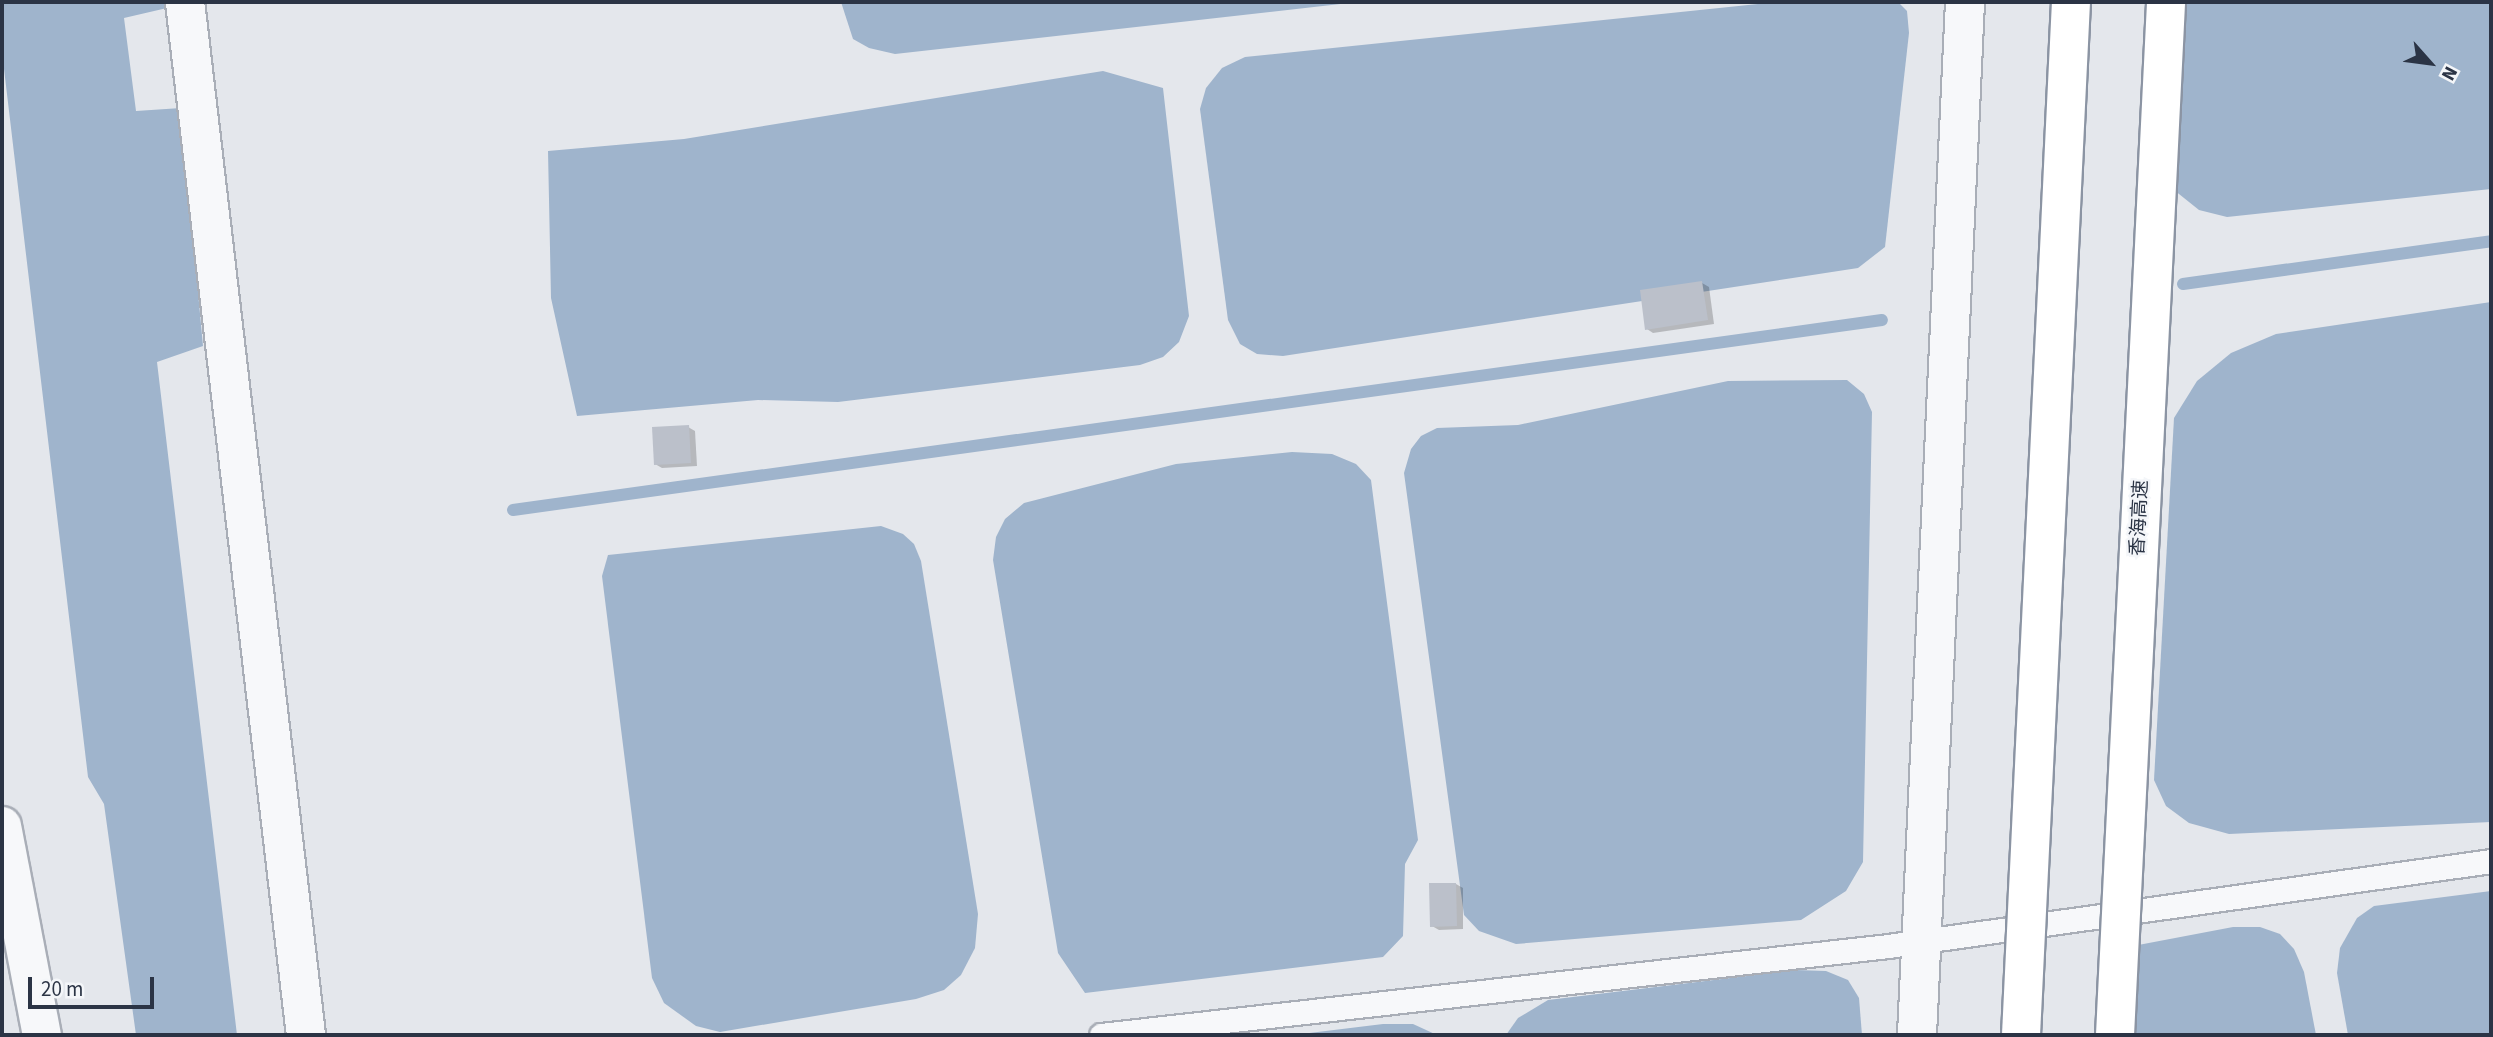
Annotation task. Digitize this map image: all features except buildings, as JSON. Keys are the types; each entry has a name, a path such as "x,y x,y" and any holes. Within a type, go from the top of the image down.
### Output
{"highway":[{"path":"2021,1035 2071,2"},
{"name":"香海高速","path":"2115,1035 2165,2"}],"street":[{"path":"185,2 306,1035"},
{"path":"1917,1035 1965,2"},
{"path":"2,826 42,1035"}],"lane":[{"path":"1101,1035 1921,941 2491,861"}],"water":[{"path":"2,2 166,2 167,8 124,18 136,111 181,108 203,346 157,362 237,1035 136,1035 104,804 88,777 2,52"},
{"path":"841,2 1358,2 895,54 869,48 853,39"},
{"path":"1777,2 1898,2 1907,11 1909,33 1885,247 1858,268 1283,356 1257,354 1240,344 1228,320 1200,109 1206,88 1222,68 1245,57"},
{"path":"2187,2 2491,2 2491,189 2227,217 2199,210 2174,190"},
{"path":"1103,71 1163,88 1189,316 1179,342 1163,357 1140,365 838,402 758,400 577,416 551,298 548,151 684,139"},
{"path":"2491,302 2491,822 2229,834 2189,823 2166,806 2154,780 2174,418 2197,381 2231,353 2276,334"},
{"path":"1847,380 1864,394 1872,412 1863,862 1846,891 1801,920 1516,944 1479,931 1464,915 1404,473 1411,449 1421,436 1437,428 1518,425 1728,381"},
{"path":"1292,452 1332,454 1356,464 1371,480 1418,840 1405,864 1403,936 1383,957 1085,993 1058,953 993,560 996,537 1005,519 1024,503 1176,464"},
{"path":"881,526 903,534 914,544 921,561 978,914 975,948 961,975 944,990 916,999 720,1032 696,1026 664,1003 652,978 602,576 608,555"},
{"path":"2491,891 2491,1035 2348,1035 2337,973 2340,948 2357,918 2374,906"},
{"path":"2233,927 2260,927 2280,934 2294,949 2304,972 2316,1035 2130,1035 2133,946"},
{"path":"1796,970 1826,971 1848,980 1859,998 1862,1035 1506,1035 1518,1018 1548,1000"},
{"path":"1383,1024 1413,1024 1437,1035 1293,1035"}],"waterway":[{"path":"2183,284 2491,241"},
{"path":"513,510 1882,320"}]}
